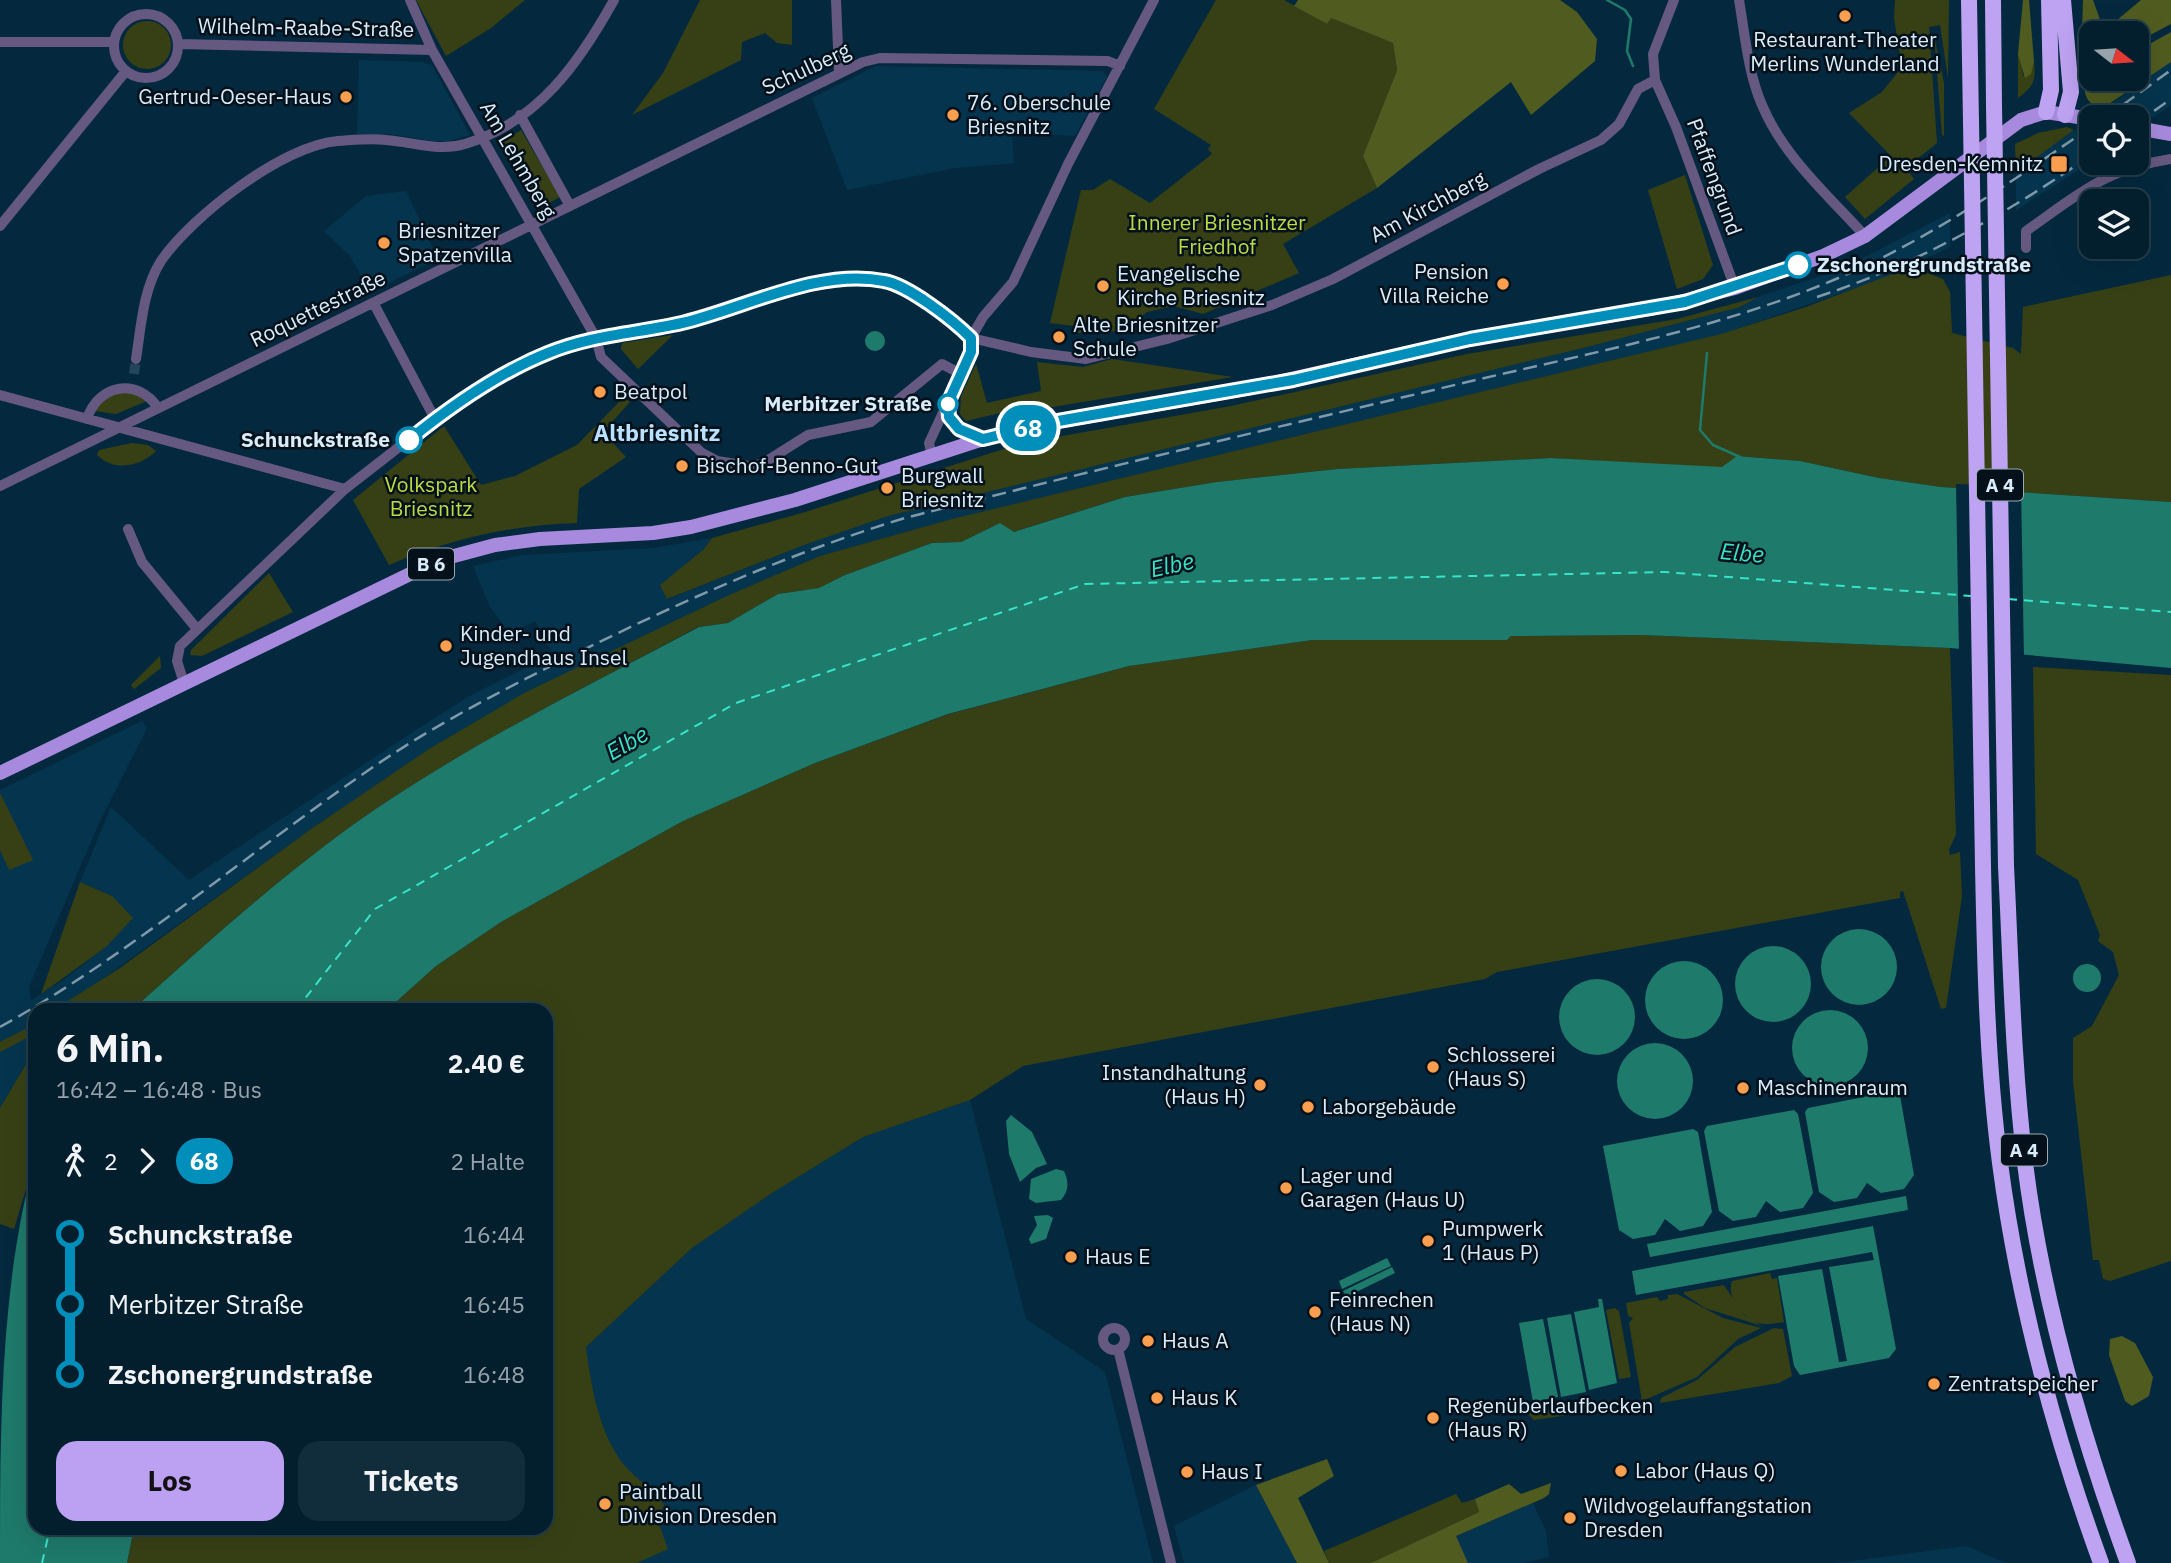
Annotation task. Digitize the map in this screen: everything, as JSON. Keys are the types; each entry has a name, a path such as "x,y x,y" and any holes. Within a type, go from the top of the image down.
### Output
{"highway":[{"name":"A 4","path":"1969,0 1986,989 2000,1163 2015,1257 2039,1366 2067,1464 2101,1563"},
{"name":"A 4","path":"1993,0 2006,866 2017,1085 2025,1165 2058,1339 2091,1456 2128,1563"},
{"path":"2046,112 2051,90 2049,0"},
{"path":"2063,0 2071,92 2065,114"}],"main road":[{"name":"B 6","path":"0,773 439,560 495,545 540,539 653,533 691,527 795,500 983,439 1058,421 1293,380 1470,339 1655,308 1735,288 1823,256 1865,236 2021,120 2046,112 2079,116"},
{"path":"2149,130 2171,134"}],"street":[{"path":"0,226 126,71 119,64 114,41 121,25 133,16 147,13 148,0"},
{"name":"Am Lehmberg","path":"410,0 432,50 596,338"},
{"path":"136,359 144,307 161,262 183,236 232,191 295,154 334,141 383,139 438,148 483,137 520,115 549,93 573,67 614,0"},
{"path":"836,0 839,71"},
{"path":"932,456 929,443 971,352 971,338 983,317 1013,282 1068,164 1154,0"},
{"path":"1655,80 1653,54 1674,0"},
{"path":"1739,0 1754,82 1768,118 1784,144 1865,236"},
{"name":"Wilhelm-Raabe-Straße","path":"126,71 148,78 160,75 170,68 178,54 179,44 171,23 160,16 147,13"},
{"path":"0,42 114,41"},
{"name":"Wilhelm-Raabe-Straße","path":"179,44 432,50"},
{"name":"Schulberg","path":"534,225 839,71 880,58 1108,61 1121,66"},
{"name":"Am Kirchberg","path":"971,338 1072,360 1167,339 1272,305 1333,279 1539,169 1588,148 1611,133 1638,89 1655,80"},
{"name":"Pfaffengrund","path":"1655,80 1676,127 1735,288"},
{"name":"Am Lehmberg","path":"520,115 570,206"},
{"path":"2026,248 2026,231 2106,176 2140,164 2171,159"},
{"name":"Roquettestraße","path":"0,486 534,225"},
{"path":"184,683 177,653 197,629 345,489 435,419 474,393 545,354 596,338 706,317 809,286 865,279 890,282 910,290 971,338"},
{"path":"374,304 435,419"},
{"path":"596,338 600,357 684,437 702,453 732,466 762,464 808,435 871,422 909,394 942,364 961,374"},
{"path":"131,387 134,374"},
{"path":"87,419 91,407 102,394 116,388 131,387 148,394 158,408"},
{"path":"0,396 345,489"},
{"path":"948,403 949,417 954,425 983,439"},
{"path":"128,529 142,562 197,629"},
{"path":"1118,1349 1171,1563"}],"shaded area":[{"path":"1298,0 1560,0 1577,12 1597,39 1595,61 1531,115 1511,82 1377,188 1363,156 1397,70 1393,43 1331,18 1327,24 1294,6"},
{"path":"2023,0 2029,0 2034,61 2031,74 2025,78 2018,54"},
{"path":"2083,0 2093,0 2100,21 2082,21"},
{"path":"2141,0 2171,0 2171,24 2149,36 2149,21 2116,21"},
{"path":"2171,32 2171,62 2149,77 2149,44"},
{"path":"359,60 422,62 432,65 470,135 448,141 433,141 391,134 357,134"},
{"path":"2171,62 2171,105 2154,117 2149,116 2149,105 2109,105 2129,91 2149,91 2149,77"},
{"name":"76. Oberschule Briesnitz","path":"876,66 1103,71 1107,77 1075,136 1012,132 1014,163 955,168 847,190 812,98"},
{"path":"2085,91 2128,91 2107,105 2095,105"},
{"path":"2074,130 2079,131 2079,170 2016,210 2016,172"},
{"name":"Briesnitzer Spatzenvilla","path":"406,191 438,259 370,292 350,256 324,231 366,196"},
{"path":"1950,213 1950,247 1879,280 1722,334 952,519 820,556 729,595 525,693 429,749 311,829 68,1003 28,1003 28,1061 0,1108 0,790 142,721 147,728 98,825 29,987 31,1000 62,981 106,947 112,896 80,882 111,807 189,880 473,694 553,654 535,621 510,634 489,605 473,566 522,555 653,548 712,538 703,550 660,585 668,599 804,545 888,516 1595,345 1740,307 1758,297 1842,269"},
{"path":"970,1100 1026,1319 1105,1372 1153,1563 435,1563 524,1535 553,1535 553,1496 586,1347 692,1248 772,1193 863,1137"},
{"path":"2122,1336 2135,1343 2153,1377 2149,1396 2132,1406 2125,1401 2109,1355 2110,1339"},
{"path":"1327,1459 1334,1476 1298,1498 1329,1563 1297,1563 1256,1485"},
{"path":"1551,1483 1549,1494 1544,1498 1456,1536 1468,1563 1371,1563 1479,1512 1475,1499 1509,1484 1521,1494"},
{"path":"1256,1485 1297,1563 1184,1563 1174,1526"},
{"path":"1533,1503 1546,1531 1549,1557 1523,1563 1468,1563 1455,1536"},
{"path":"1966,1546 2006,1563 1837,1563"}],"green space":[{"path":"416,0 525,0 491,28 446,56"},
{"path":"700,0 792,0 792,45 777,43 765,33 742,42 741,60 632,115 663,73"},
{"name":"Innerer Briesnitzer Friedhof","path":"1216,0 1284,0 1327,24 1331,18 1393,43 1397,70 1363,156 1377,188 1283,244 1299,273 1203,314 1174,306 1147,312 1126,329 1105,333 1074,333 1074,326 1050,323 1081,190 1093,190 1110,179 1150,203 1212,154 1208,149 1211,145 1154,109"},
{"path":"1895,0 1949,0 1948,78 1940,25 1929,27 1937,143 1906,168 1914,179 1865,219 1845,197 1891,156 1849,113 1882,92 1902,67 1894,18"},
{"path":"147,21 164,28 171,45 164,62 147,69 130,62 123,45 130,28"},
{"path":"1934,36 1944,83 1944,136 1942,135"},
{"path":"2018,54 2021,55 2023,76 2034,61 2035,74 2031,86 2018,98"},
{"path":"2067,127 2074,130 2016,172 2015,144 2038,133"},
{"path":"521,130 560,197 538,209 499,145"},
{"path":"1685,175 1713,265 1703,279 1677,289 1648,190"},
{"path":"1911,267 1943,279 1950,292 1952,333 2013,348 2021,354 2023,307 2171,275 2171,502 1941,487 1879,478 1800,461 1738,456 1722,468 1551,458 1337,469 1217,482 1125,497 1013,532 1000,523 961,542 932,543 845,575 819,588 778,594 728,623 698,627 467,752 378,808 283,879 140,1003 65,1003 120,968 311,829 429,749 526,692 729,595 820,556 952,519 1721,334 1806,307"},
{"path":"1758,297 1740,307 1595,345 888,516 804,545 667,599 660,585 703,550 712,538 802,513 1023,443 1231,406 1467,354 1677,319"},
{"path":"673,335 638,369 621,349 622,343"},
{"path":"1112,359 1233,377 1053,407 1021,408 966,421 960,414 961,396 976,364 987,403 1041,391 1037,362 1083,367"},
{"path":"131,391 147,401 116,414 95,411 106,396"},
{"name":"Volkspark Briesnitz","path":"624,397 630,402 603,432 626,457 579,489 577,523 504,530 481,535 389,565 353,500 444,426 481,485 515,476 577,445"},
{"path":"132,443 148,445 156,451 142,461 127,465 111,464 97,455 99,450"},
{"path":"269,573 293,612 202,656 190,655 191,650"},
{"path":"1641,635 1950,648 1956,834 1949,850 1950,855 1960,852 1962,896 1946,1008 1941,1009 1903,891 1900,892 1900,898 1497,972 1485,979 1023,1066 970,1100 863,1137 772,1193 692,1248 586,1347 594,1394 609,1440 625,1466 664,1505 657,1519 668,1549 637,1563 127,1563 133,1535 553,1535 553,1003 395,1003 436,966 501,922 683,821 815,763 949,714 1129,666 1312,640 1507,640 1511,636"},
{"path":"160,656 161,668 134,689 131,685"},
{"path":"2033,667 2171,675 2171,1261 2110,1281 2103,1279 2099,1260 2093,1260 2073,1081 2073,1038 2092,1026 2119,975 2113,952 2098,941 2100,935 2078,880 2036,854"},
{"path":"0,793 33,860 9,870 0,850"},
{"path":"80,882 112,896 133,918 106,947 41,994"},
{"path":"28,1028 28,1038 0,1052 0,1042"},
{"path":"28,1061 28,1182 14,1229 0,1224 0,1108"},
{"path":"1770,1273 1772,1279 1777,1278 1784,1322 1763,1324 1751,1319 1741,1310 1733,1299 1731,1287 1732,1281"},
{"path":"1724,1285 1744,1315 1762,1326 1705,1308 1684,1294"},
{"path":"1677,1294 1723,1318 1761,1328 1738,1339 1697,1377 1642,1401 1629,1323 1633,1318 1628,1316 1626,1303 1657,1297 1660,1301 1668,1299 1668,1295"},
{"path":"1615,1308 1619,1311 1631,1377 1619,1379 1606,1310"},
{"path":"1774,1328 1783,1329 1792,1376 1779,1383 1660,1403 1661,1398 1697,1380 1735,1347"},
{"path":"1574,1406 1575,1414 1534,1420 1527,1413 1528,1408 1535,1413"},
{"path":"1456,1494 1462,1503 1475,1499 1479,1512 1371,1563 1329,1563 1324,1551"}],"water":[{"path":"871,331 879,331 885,341 879,351 871,351 865,345 865,337"},
{"name":"Elbe","path":"1737,456 1800,461 1879,478 1941,487 2171,502 2171,668 1950,648 1641,635 1511,636 1507,640 1312,640 1129,666 948,714 815,763 683,821 501,922 436,966 395,1003 140,1003 309,858 422,779 513,726 699,627 728,623 778,594 819,588 845,575 932,543 961,542 1000,523 1014,532 1125,497 1217,482 1337,469 1551,458 1722,467"},
{"path":"1859,929 1873,932 1886,940 1894,953 1897,967 1894,981 1886,994 1873,1002 1859,1005 1845,1002 1832,994 1824,981 1821,967 1824,953 1832,940 1845,932"},
{"path":"1773,946 1788,949 1800,957 1808,969 1811,984 1808,999 1800,1011 1788,1019 1773,1022 1758,1019 1746,1011 1738,999 1735,984 1738,969 1746,957 1758,949"},
{"path":"1684,961 1699,964 1711,973 1720,985 1723,1000 1720,1015 1711,1027 1699,1036 1684,1039 1669,1036 1657,1027 1648,1015 1645,1000 1648,985 1657,973 1669,964"},
{"path":"2087,964 2097,968 2101,978 2097,988 2087,992 2077,988 2073,978 2077,968"},
{"path":"1590,979 1604,979 1618,985 1629,996 1635,1017 1632,1032 1624,1044 1604,1055 1590,1055 1576,1049 1565,1038 1559,1024 1559,1010 1565,996 1576,985"},
{"path":"1830,1010 1844,1013 1857,1021 1865,1034 1868,1048 1865,1062 1857,1075 1844,1083 1830,1086 1816,1083 1803,1075 1795,1062 1792,1048 1795,1034 1803,1021 1816,1013"},
{"path":"1648,1043 1662,1043 1676,1049 1687,1060 1693,1081 1690,1096 1682,1108 1662,1119 1648,1119 1634,1113 1623,1102 1617,1088 1617,1074 1623,1060 1634,1049"},
{"path":"1899,1090 1914,1175 1904,1189 1881,1193 1867,1183 1857,1198 1834,1202 1819,1192 1805,1112 1808,1108"},
{"path":"1794,1110 1798,1114 1813,1193 1803,1208 1780,1212 1766,1201 1756,1217 1733,1221 1719,1211 1704,1131 1707,1126"},
{"path":"1011,1115 1032,1132 1047,1164 1036,1168 1020,1182 1009,1154 1006,1121"},
{"path":"1693,1129 1698,1132 1712,1212 1703,1226 1680,1231 1665,1219 1655,1235 1633,1239 1619,1230 1603,1146"},
{"path":"1056,1169 1064,1171 1067,1179 1064,1197 1061,1200 1036,1203 1029,1199 1031,1179"},
{"path":"28,1187 28,1535 133,1535 127,1563 0,1563 4,1358 23,1207"},
{"path":"1906,1196 1908,1210 1650,1257 1647,1244"},
{"path":"1048,1215 1053,1218 1046,1239 1031,1244 1029,1239 1037,1225 1034,1216"},
{"path":"1873,1226 1896,1349 1889,1358 1800,1375 1794,1366 1778,1276 1822,1269 1839,1362 1847,1361 1829,1267 1874,1260 1872,1252 1636,1295 1632,1271"},
{"path":"1387,1258 1391,1266 1342,1289 1339,1281"},
{"path":"1392,1267 1395,1273 1346,1297 1343,1291"},
{"path":"1598,1299 1602,1299 1617,1383 1589,1390 1574,1312 1599,1307"},
{"path":"1571,1314 1586,1392 1561,1397 1547,1318"},
{"path":"1543,1319 1558,1397 1533,1402 1519,1323"}],"pier":[{"path":"1956,484 2021,486 2024,660 1959,653"}],"waterway":[{"path":"1607,0 1625,10 1631,19 1627,51 1633,66"},
{"path":"1707,353 1700,430 1713,445 1740,457"}],"ferry route":[{"path":"301,1003 375,909 736,703 1085,584 1665,572 1971,596"},
{"path":"2008,599 2171,612"},
{"path":"42,1563 48,1535"}],"tunnel":[{"path":"134,374 136,359"}],"railway":[{"path":"2123,105 2171,70"},
{"path":"2149,115 2171,99"},
{"path":"41,1003 140,937 318,806 412,742 565,659 732,581 818,547 905,518 1650,339 1744,313 1836,279 1904,247 1968,209 2079,135"},
{"path":"1817,297 1925,254 2027,198 2079,163"},
{"path":"0,1027 28,1011"}],"bus line":[{"name":"68","path":"409,440 448,409 474,393 545,354 570,344 683,323 786,292 833,282 865,279 901,286 910,290 971,338 971,352 948,403 949,417 959,429 983,439 1129,407 1293,380 1470,339 1685,302 1735,288 1798,265"}],"place":[{"name":"Restaurant-Theater Merlins Wunderland","path":"1845,16"},
{"name":"Gertrud-Oeser-Haus","path":"346,97"},
{"name":"76. Oberschule Briesnitz","path":"953,115"},
{"name":"Dresden-Kemnitz","path":"2059,164"},
{"name":"Briesnitzer Spatzenvilla","path":"384,243"},
{"name":"Zschonergrundstraße","path":"1798,265"},
{"name":"Pension Villa Reiche","path":"1503,284"},
{"name":"Evangelische Kirche Briesnitz","path":"1103,286"},
{"name":"Alte Briesnitzer Schule","path":"1059,337"},
{"name":"Beatpol","path":"600,392"},
{"name":"Merbitzer Straße","path":"948,404"},
{"name":"Schunckstraße","path":"409,440"},
{"name":"Bischof-Benno-Gut","path":"682,466"},
{"name":"Burgwall Briesnitz","path":"887,488"},
{"name":"Kinder- und Jugendhaus Insel","path":"446,646"},
{"name":"Schlosserei (Haus S)","path":"1433,1067"},
{"name":"Instandhaltung (Haus H)","path":"1260,1085"},
{"name":"Maschinenraum","path":"1743,1088"},
{"name":"Laborgebäude","path":"1308,1107"},
{"name":"Lager und Garagen (Haus U)","path":"1286,1188"},
{"name":"Pumpwerk 1 (Haus P)","path":"1428,1241"},
{"name":"Haus E","path":"1071,1257"},
{"name":"Feinrechen (Haus N)","path":"1315,1312"},
{"name":"Haus A","path":"1148,1341"},
{"name":"Zentratspeicher","path":"1934,1384"},
{"name":"Haus K","path":"1157,1398"},
{"name":"Regenüberlaufbecken (Haus R)","path":"1433,1418"},
{"name":"Labor (Haus Q)","path":"1621,1471"},
{"name":"Haus I","path":"1187,1472"},
{"name":"Paintball Division Dresden","path":"605,1504"},
{"name":"Wildvogelauffangstation Dresden","path":"1570,1518"}],"district":[{"name":"Altbriesnitz","path":"657,433"}]}
